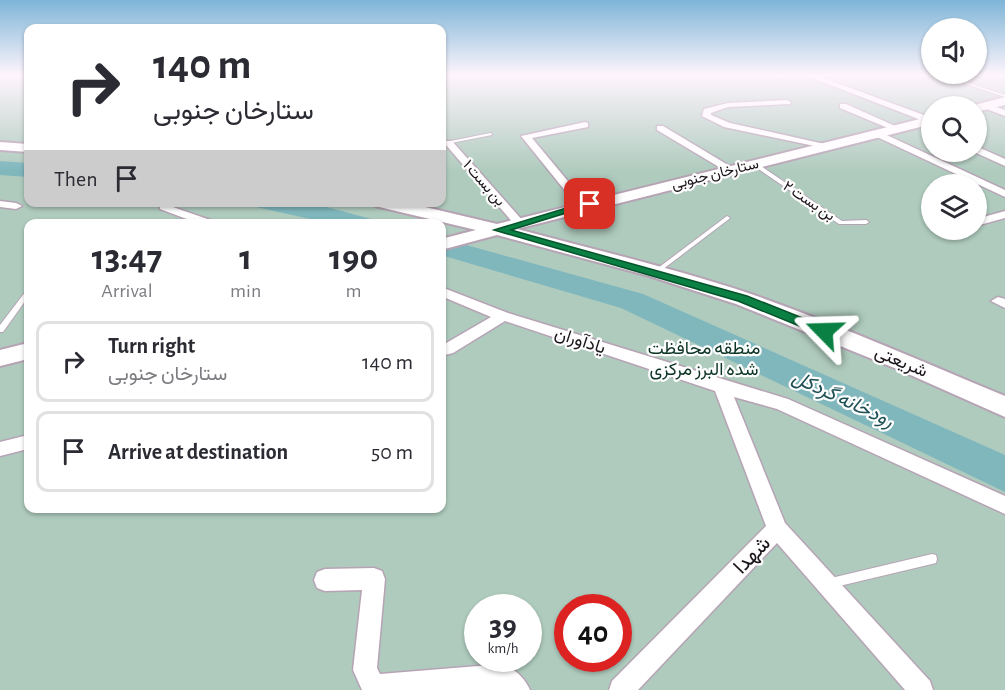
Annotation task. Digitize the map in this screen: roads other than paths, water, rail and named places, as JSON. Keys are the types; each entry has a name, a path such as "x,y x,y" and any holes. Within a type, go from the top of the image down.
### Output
{"main road":[{"name":"ستارخان جنوبی","path":"446,244 583,206 921,124"},
{"path":"0,146 24,148"},
{"name":"شریعتی","path":"402,207 656,272 742,299 905,363 1005,407"},
{"path":"0,358 24,352"}],"street":[{"path":"720,107 707,111 706,116 727,125 826,147"},
{"path":"846,107 898,129"},
{"path":"891,107 921,119"},
{"path":"987,108 1005,113"},
{"path":"583,206 526,136 585,125"},
{"path":"660,128 733,171"},
{"path":"878,134 1005,194"},
{"name":"بن بست ۱","path":"446,145 519,223"},
{"path":"987,154 1005,163"},
{"path":"0,204 16,206"},
{"path":"164,207 198,219"},
{"path":"987,220 1005,214"},
{"name":"یادآوران","path":"446,293 503,316 722,387 782,404 1005,505"},
{"path":"446,350 503,316"},
{"name":"شهدا","path":"621,690 777,529 722,387"},
{"path":"0,449 24,443"},
{"path":"777,529 921,690"},
{"path":"325,580 374,579 365,670 374,687 503,676 518,690"}],"lane":[{"path":"446,144 490,134"},
{"name":"بن بست ۲","path":"756,165 841,223 866,222"},
{"path":"656,272 727,218"},
{"path":"0,330 24,298"},
{"path":"826,584 932,559"}],"waterway":[{"name":"رودخانه گردکل","path":"0,168 24,170"},
{"name":"رودخانه گردکل","path":"292,207 345,219"},
{"name":"رودخانه گردکل","path":"446,247 632,301 1005,474"}],"park label":[{"name":"منطقه محافظت شده البرز مرکزی","path":"704,359"}]}
